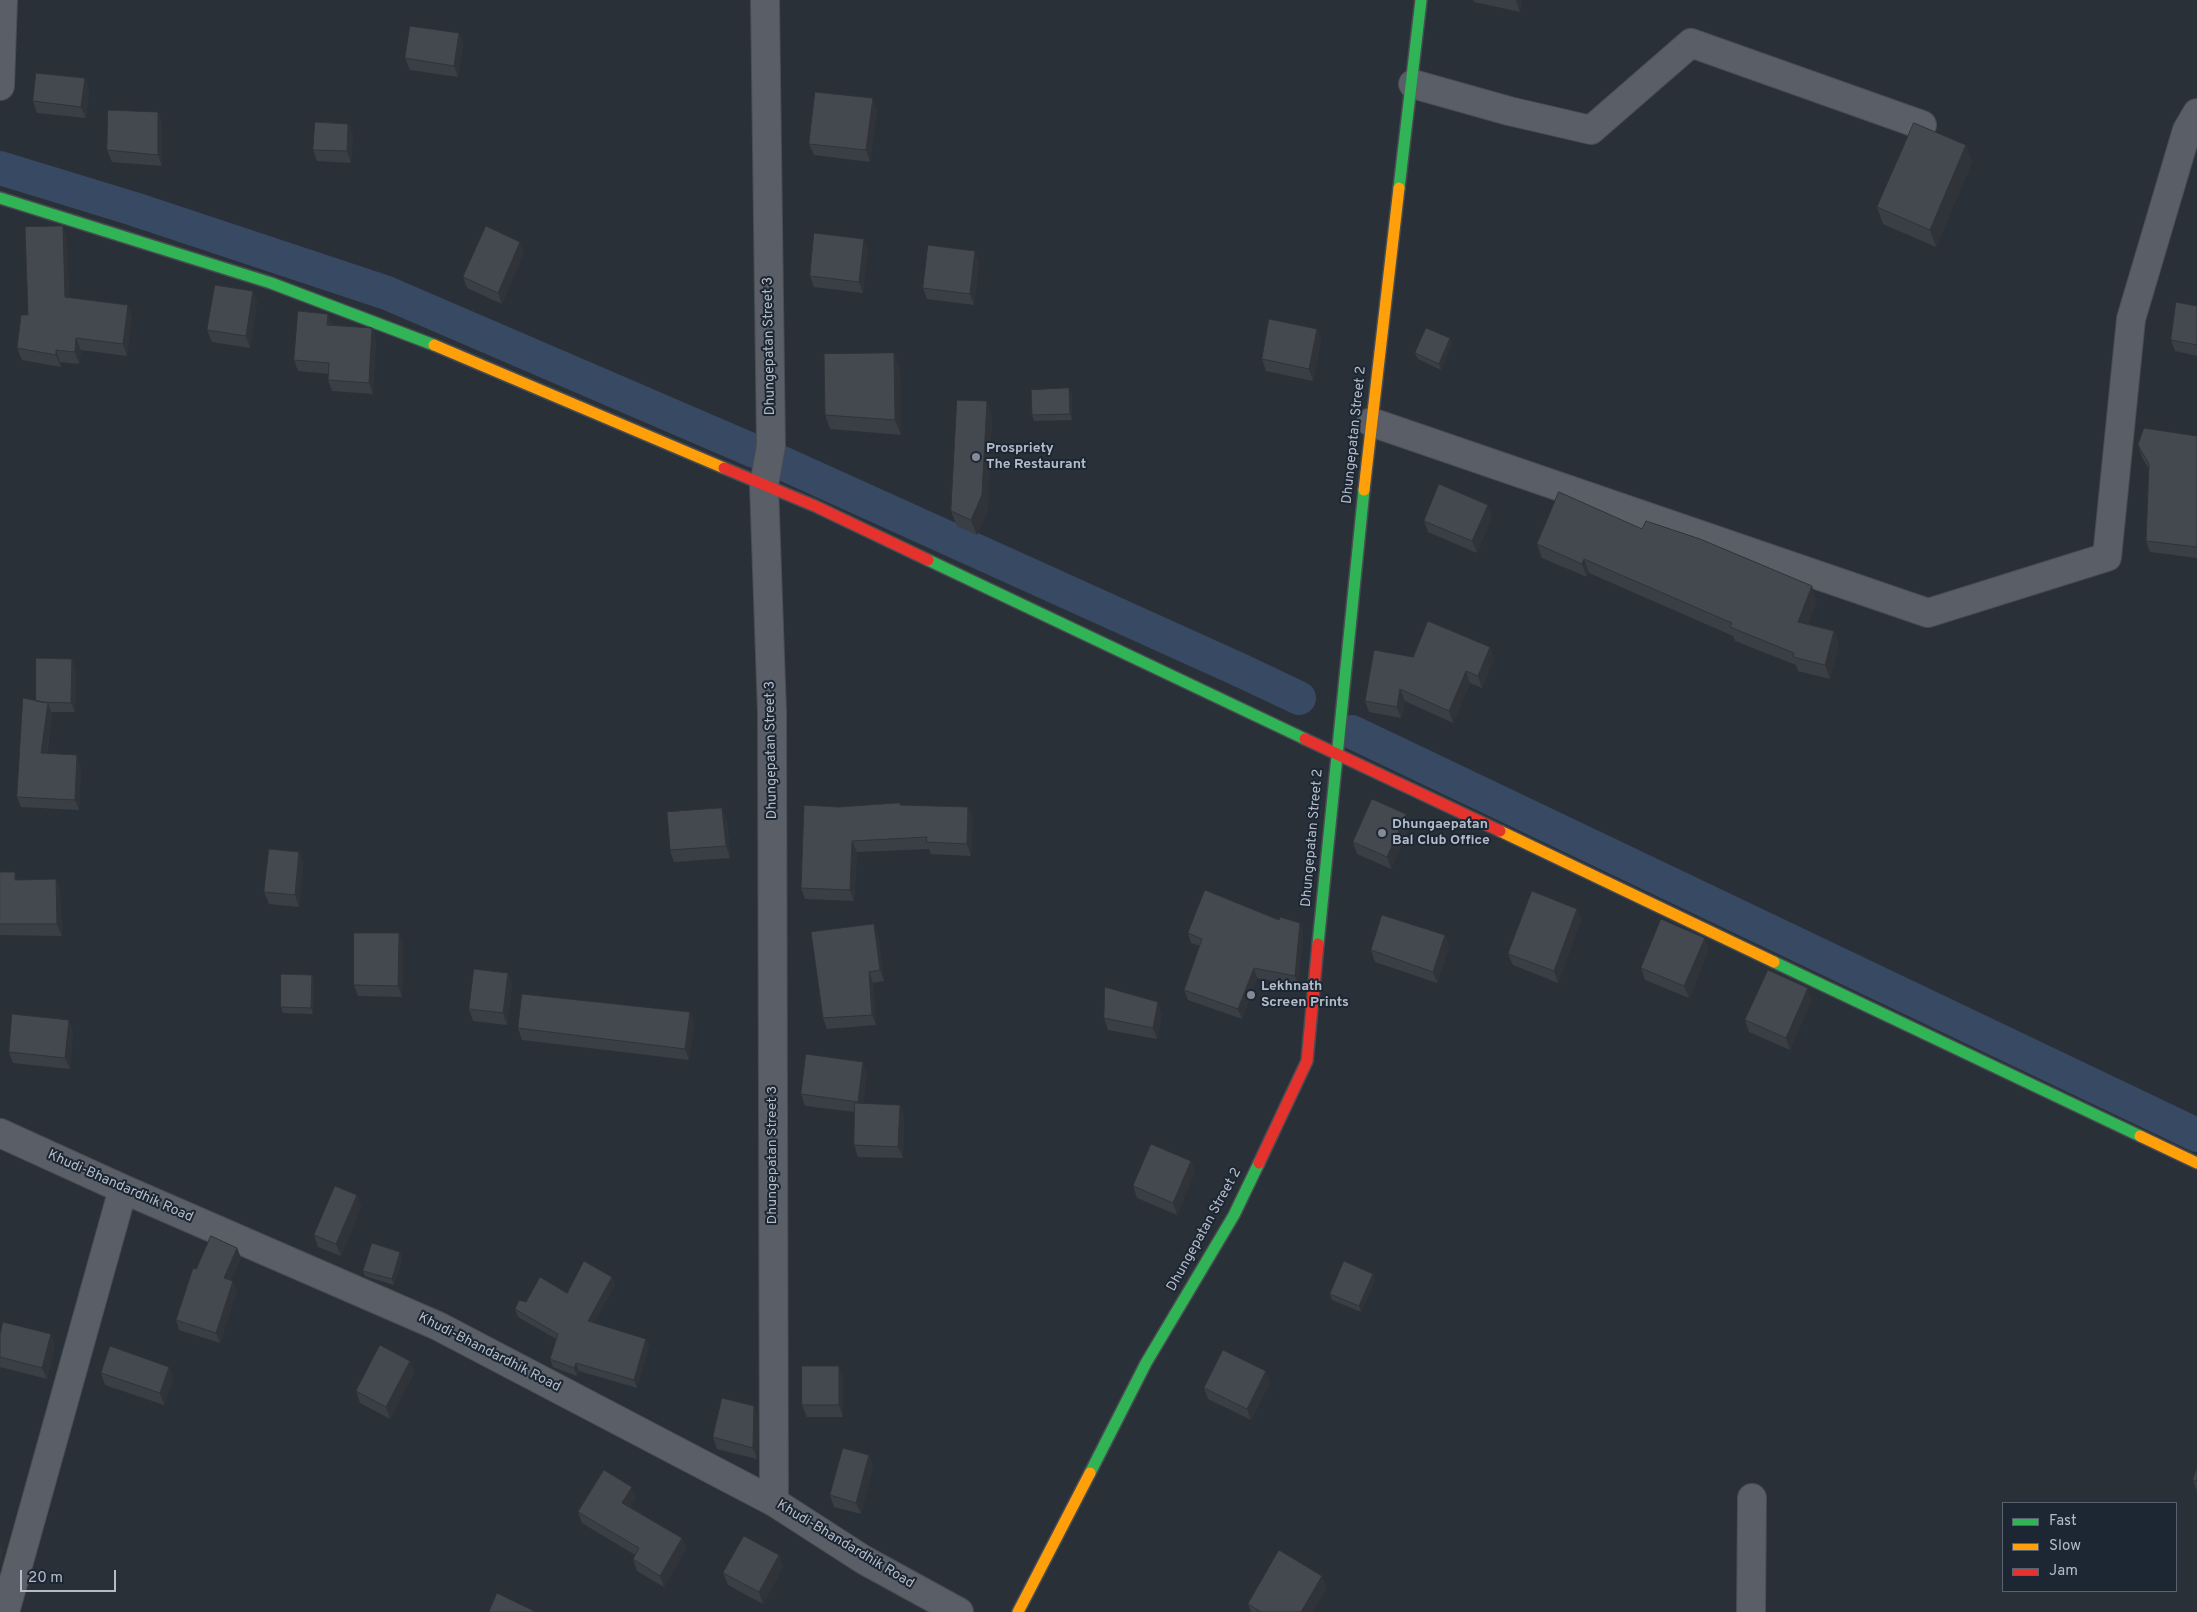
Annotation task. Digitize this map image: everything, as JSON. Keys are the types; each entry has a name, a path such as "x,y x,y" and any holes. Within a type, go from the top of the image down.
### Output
{"street":[{"path":"0,86 3,0"},
{"name":"Dhungepatan Street 3","path":"766,0 772,446 764,485 772,712 774,1502"},
{"name":"Dhungepatan Street 2","path":"1018,1612 1146,1363 1234,1215 1307,1061 1370,422 1421,0"},
{"path":"1412,84 1510,111 1591,130 1691,43 1922,125"},
{"path":"1370,422 1928,613 2107,557 2131,319 2187,130 2197,113"},
{"path":"0,198 271,284 436,345 815,506 2197,1164"},
{"name":"Khudi-Bhandardhik Road","path":"0,1133 123,1189 438,1326 774,1502 864,1560 959,1612"},
{"path":"5,1612 123,1189"},
{"path":"1751,1612 1752,1498"}],"building":[{"path":"410,26 459,33 454,66 405,58"},
{"path":"36,73 85,78 81,107 33,101"},
{"path":"815,92 873,98 866,150 809,144"},
{"path":"108,110 158,112 158,155 107,150"},
{"path":"315,122 348,124 347,151 313,150"},
{"path":"1914,123 1966,145 1930,230 1877,207"},
{"path":"63,226 65,297 128,305 123,344 76,338 75,352 56,350 56,355 17,348 21,315 28,315 25,227"},
{"path":"486,226 520,242 498,293 463,277"},
{"path":"814,233 864,239 859,282 810,276"},
{"path":"928,245 975,251 970,294 923,288"},
{"path":"215,285 253,291 246,336 207,330"},
{"path":"2176,302 2197,306 2197,345 2171,340"},
{"path":"298,311 328,314 327,325 372,328 369,383 328,380 329,363 294,360"},
{"path":"1269,319 1317,329 1309,369 1262,359"},
{"path":"1426,328 1450,338 1439,364 1415,353"},
{"path":"894,353 895,420 825,415 824,354"},
{"path":"1069,388 1070,414 1032,415 1031,390"},
{"path":"957,400 987,401 982,495 971,520 951,511"},
{"path":"2144,428 2197,436 2197,547 2146,541 2149,464 2138,445"},
{"path":"1439,484 1488,505 1472,541 1424,521"},
{"path":"1559,492 1642,529 1646,521 1700,539 1812,586 1798,622 1834,631 1825,665 1793,657 1794,653 1730,627 1732,623 1584,559 1582,564 1537,544"},
{"path":"1428,621 1490,647 1478,676 1466,671 1449,711 1400,689 1397,707 1365,701 1374,650 1413,657"},
{"path":"36,658 72,659 71,703 36,701"},
{"path":"23,698 48,703 41,753 77,755 75,800 17,797"},
{"path":"1372,799 1406,814 1387,857 1353,842"},
{"path":"900,803 900,805 968,807 967,844 926,842 927,837 852,841 850,890 801,888 804,805 838,807"},
{"path":"722,808 726,846 670,850 667,812"},
{"path":"269,849 299,852 295,895 264,892"},
{"path":"0,872 15,872 15,880 56,879 57,924 0,924"},
{"path":"1205,890 1279,920 1280,917 1300,923 1295,976 1254,968 1238,1009 1184,990 1202,939 1188,933"},
{"path":"1532,891 1577,909 1554,971 1508,954"},
{"path":"1382,915 1445,935 1433,972 1371,950"},
{"path":"1661,919 1705,938 1684,986 1641,968"},
{"path":"874,924 880,970 869,972 872,1015 823,1018 811,932"},
{"path":"354,933 399,933 398,986 354,985"},
{"path":"474,969 508,973 503,1013 469,1009"},
{"path":"1768,970 1808,988 1786,1038 1745,1020"},
{"path":"281,974 312,975 311,1008 281,1007"},
{"path":"1105,987 1158,1002 1153,1028 1104,1018"},
{"path":"522,994 690,1012 685,1049 518,1028"},
{"path":"12,1014 69,1020 65,1058 9,1052"},
{"path":"806,1054 863,1062 858,1102 801,1094"},
{"path":"855,1103 900,1105 898,1147 854,1145"},
{"path":"1151,1144 1191,1161 1173,1203 1133,1186"},
{"path":"335,1186 357,1195 336,1244 314,1235"},
{"path":"211,1236 237,1248 224,1278 233,1281 216,1333 176,1320 193,1268 196,1269"},
{"path":"372,1243 400,1252 392,1279 363,1271"},
{"path":"584,1261 612,1277 588,1321 646,1339 634,1380 576,1363 574,1368 550,1359 558,1334 515,1309 519,1300 526,1302 540,1277 567,1293"},
{"path":"1344,1261 1373,1274 1359,1306 1330,1294"},
{"path":"3,1322 51,1334 42,1368 0,1357 0,1335"},
{"path":"380,1345 410,1361 386,1407 356,1391"},
{"path":"110,1346 169,1367 160,1393 101,1373"},
{"path":"1223,1350 1266,1371 1247,1409 1204,1388"},
{"path":"802,1366 839,1366 839,1405 802,1405"},
{"path":"722,1398 754,1406 753,1448 713,1437"},
{"path":"843,1448 869,1455 856,1503 830,1495"},
{"path":"2197,1467 2197,1481 2193,1480"},
{"path":"604,1470 632,1487 622,1503 682,1538 660,1576 633,1559 639,1548 578,1512"},
{"path":"744,1536 779,1555 759,1592 723,1573"},
{"path":"1279,1550 1322,1576 1301,1612 1261,1612 1248,1604"},
{"path":"497,1593 536,1612 489,1612"}],"waterway":[{"path":"0,168 134,209 387,293 754,451"},
{"path":"782,463 1299,698"},
{"path":"1352,732 2197,1135"}],"traffic: fast":[{"path":"1399,188 1421,0"},
{"path":"0,198 271,283 434,345"},
{"path":"1318,944 1364,490"},
{"path":"928,560 1305,739"},
{"path":"1774,962 2140,1136"},
{"path":"1090,1473 1146,1363 1234,1215 1259,1163"}],"traffic: slow":[{"path":"1364,490 1399,188"},
{"path":"434,345 724,468"},
{"path":"1500,831 1774,962"},
{"path":"2140,1136 2197,1163"},
{"path":"1018,1612 1090,1473"}],"traffic: jam":[{"path":"724,468 815,506 928,560"},
{"path":"1305,739 1500,831"},
{"path":"1259,1163 1307,1061 1318,944"}],"place":[{"name":"Prospriety The Restaurant","path":"976,457"},
{"name":"Dhungaepatan Bal Club Office","path":"1382,833"},
{"name":"Lekhnath Screen Prints","path":"1251,995"}]}
